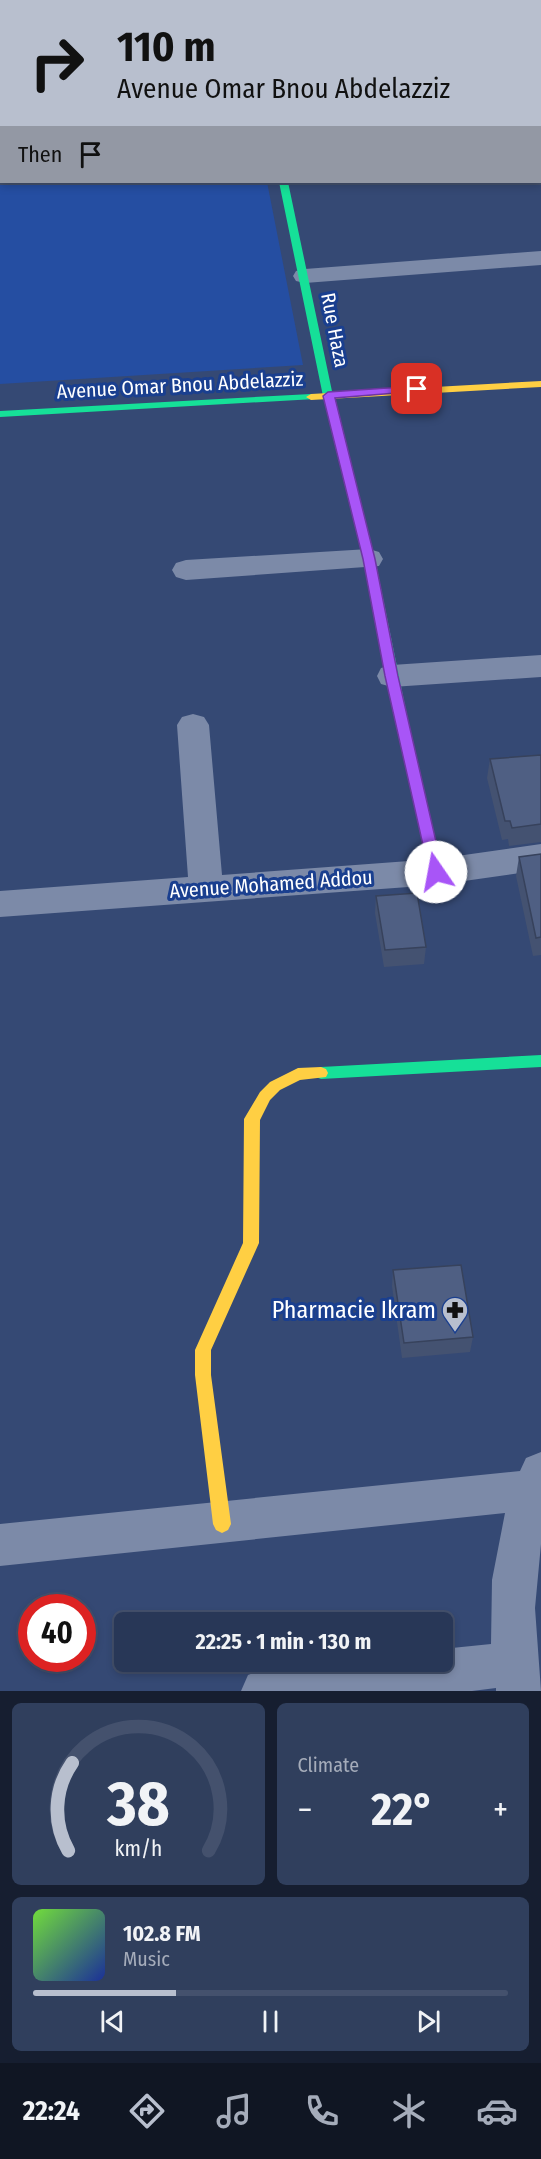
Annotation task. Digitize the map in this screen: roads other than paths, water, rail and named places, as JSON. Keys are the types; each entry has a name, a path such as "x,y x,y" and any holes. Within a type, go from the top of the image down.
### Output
{"street":[{"name":"Rue Haza","path":"283,183 305,276 328,396 369,559 392,676 436,872"},
{"path":"305,276 541,258"},
{"name":"Avenue Omar Bnou Abdelazziz","path":"0,414 541,384"},
{"path":"186,570 369,559"},
{"path":"392,676 541,666"},
{"path":"193,725 206,888"},
{"name":"Avenue Mohamed Addou","path":"0,904 436,872 541,857"},
{"path":"222,1524 203,1375 203,1350 251,1243 252,1119 260,1099 275,1084 298,1074 541,1061"},
{"path":"0,1545 222,1524 537,1481 520,1542 513,1601 516,1677 264,1691"}],"place":[{"name":"Pharmacie Ikram","path":"455,1333"}]}
